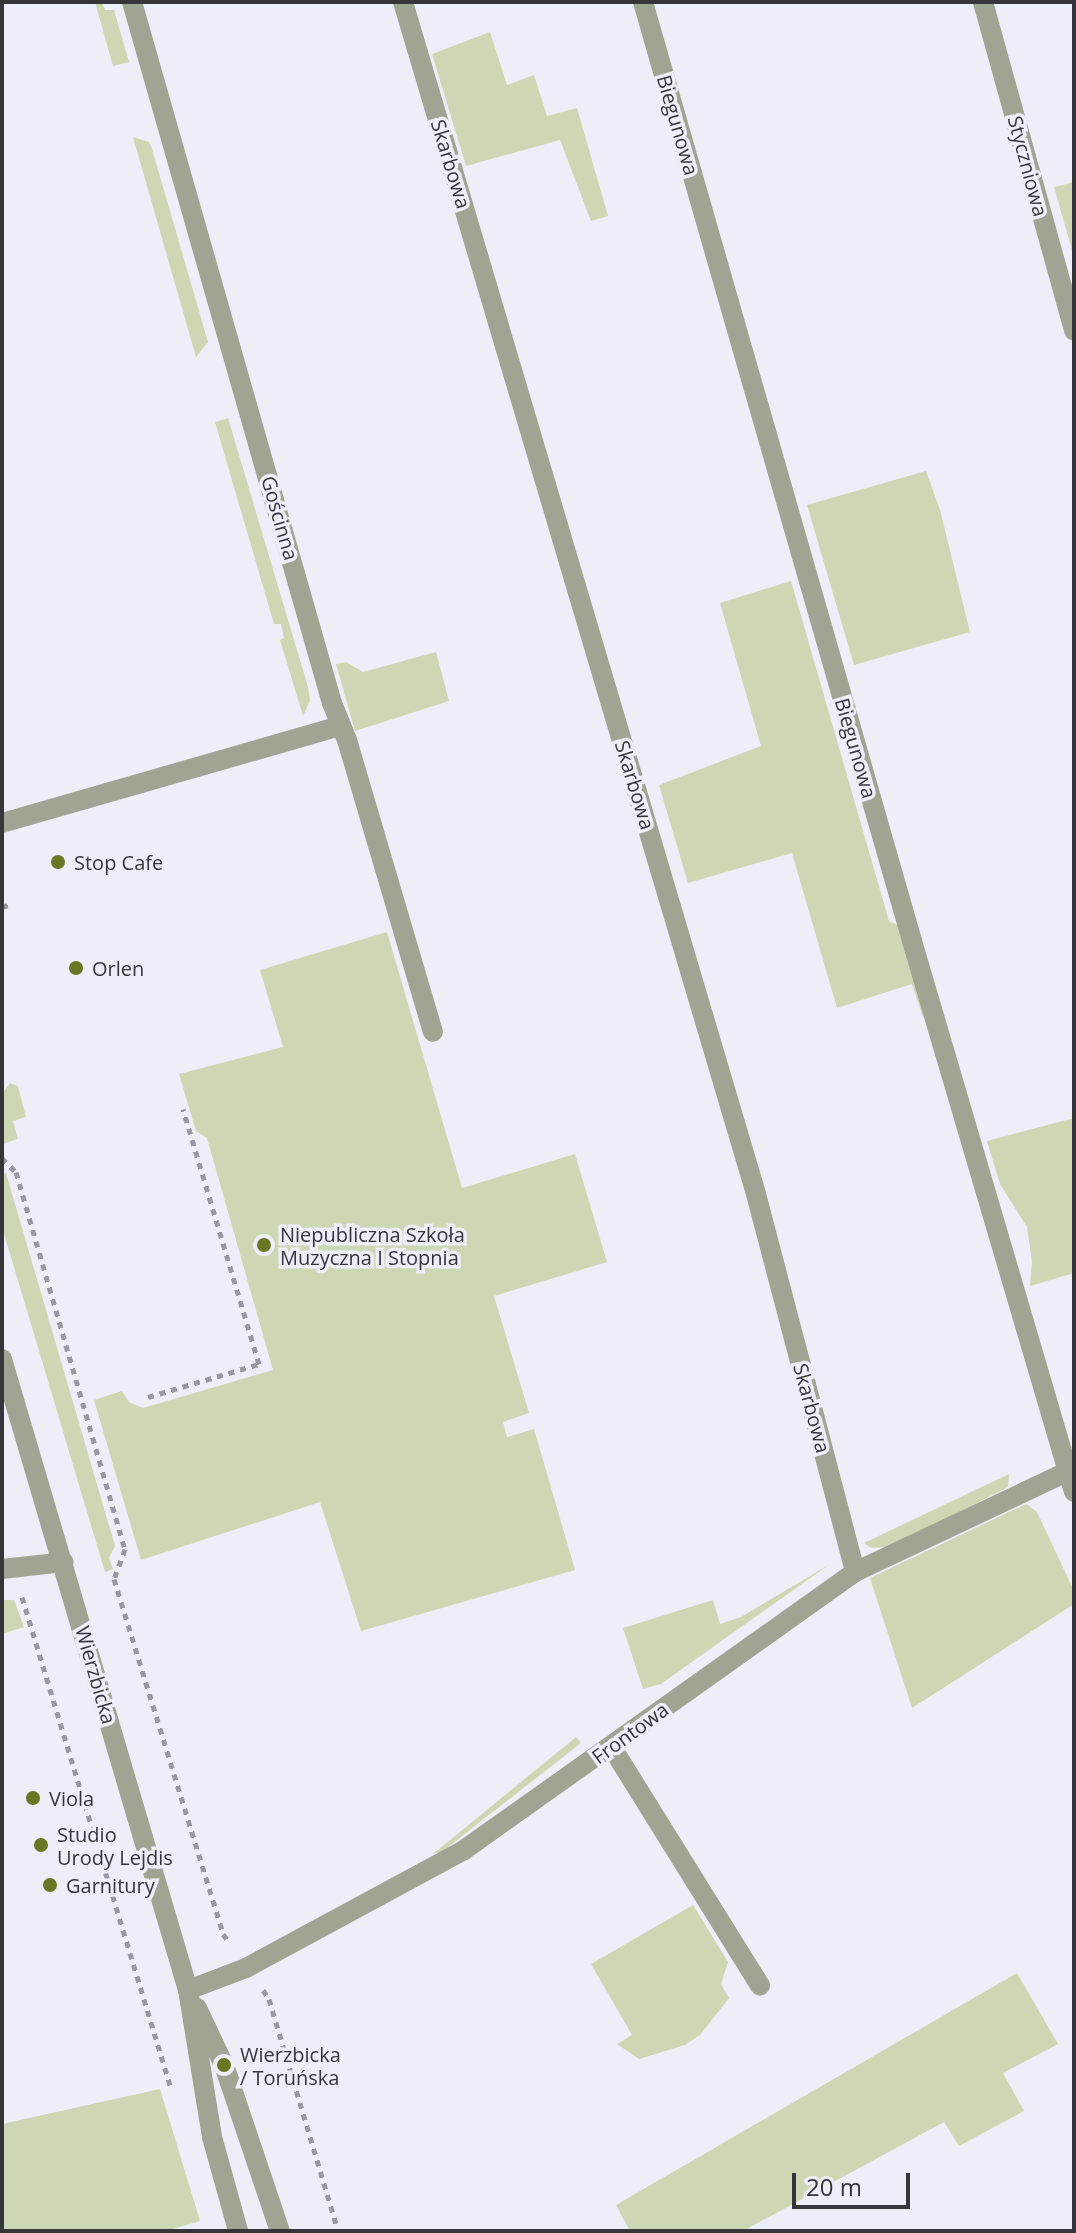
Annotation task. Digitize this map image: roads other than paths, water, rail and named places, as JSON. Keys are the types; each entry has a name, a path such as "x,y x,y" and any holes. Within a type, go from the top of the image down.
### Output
{"street":[{"name":"Gościnna","path":"132,2 340,726 347,740 433,1032"},
{"name":"Skarbowa","path":"403,2 756,1194 855,1572"},
{"name":"Biegunowa","path":"643,2 916,956 1074,1492"},
{"name":"Styczniowa","path":"983,2 1074,331"},
{"path":"2,823 340,726"},
{"name":"Wierzbicka","path":"2,1359 188,1990 209,2126 238,2231"},
{"name":"Frontowa","path":"188,1990 246,1968 464,1850 855,1572 1069,1471"},
{"path":"8,1569 64,1562"},
{"path":"611,1746 760,1985"},
{"name":"Wierzbicka","path":"188,1990 224,2065 280,2231"}],"place":[{"name":"Stop Cafe","path":"58,862"},
{"name":"Orlen","path":"76,968"},
{"name":"Niepubliczna Szkoła Muzyczna I Stopnia","path":"264,1245"},
{"name":"Viola","path":"33,1798"},
{"name":"Studio Urody Lejdis","path":"41,1845"},
{"name":"Garnitury","path":"50,1885"},
{"name":"Wierzbicka / Toruńska","path":"224,2065"}]}
